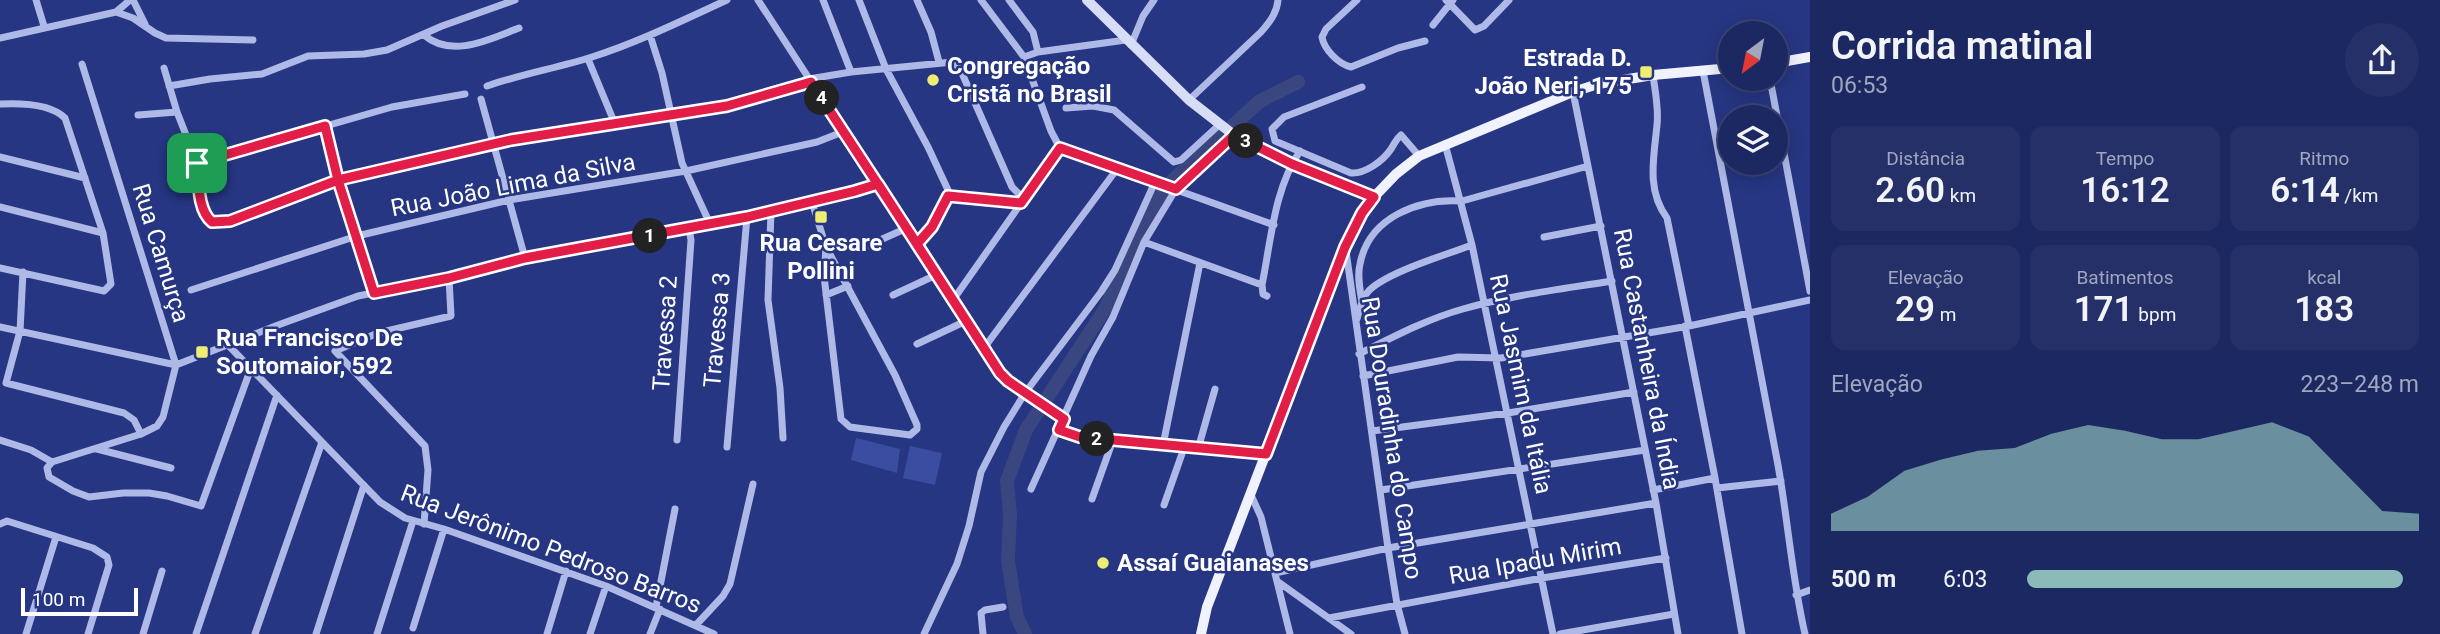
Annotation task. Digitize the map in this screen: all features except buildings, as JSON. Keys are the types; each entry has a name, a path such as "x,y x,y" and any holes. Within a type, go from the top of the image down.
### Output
{"main road":[{"path":"1788,61 1810,57"},
{"path":"1201,634 1207,607 1345,247 1362,213 1374,197 1396,174 1419,156 1573,92 1621,79 1718,69"}],"street":[{"path":"36,0 44,26"},
{"path":"0,36 116,12 131,0 146,25 166,38 253,40"},
{"path":"169,86 262,74 308,56 376,52 515,0"},
{"path":"487,86 588,58 650,35 727,0"},
{"path":"758,0 1000,373 1064,419"},
{"path":"823,0 851,72"},
{"path":"859,0 886,69 940,172 948,196 932,227 917,244"},
{"path":"917,0 939,62"},
{"path":"981,0 1022,54 1060,148 1274,225"},
{"path":"1009,0 1033,32 1038,52"},
{"path":"1087,0 1189,100 1219,125 1292,164 1374,197"},
{"path":"1129,42 1154,0"},
{"path":"1189,100 1265,27 1277,9 1278,0"},
{"path":"1357,0 1326,29 1322,37 1324,46 1346,66 1351,67 1398,47 1425,41"},
{"path":"1433,25 1449,1 1475,30 1484,26 1509,0"},
{"path":"116,12 146,25"},
{"path":"424,35 439,44 458,47 519,28"},
{"path":"650,35 686,171 710,224"},
{"path":"1022,54 1129,42"},
{"path":"588,58 615,124"},
{"path":"164,68 177,112 197,163 201,197 208,220 219,223 338,180 492,144 727,106 810,80 851,72 939,62 953,62 961,71 1012,187 1023,201"},
{"name":"Rua Camurça","path":"82,64 176,365"},
{"path":"1703,71 1750,313 1780,481 1796,595 1805,634"},
{"path":"1653,75 1658,114 1653,178 1659,207 1667,218 1742,634"},
{"path":"1362,88 1276,122 1272,129 1275,141 1356,173 1362,172 1387,155 1401,135 1419,156"},
{"path":"1772,91 1810,291"},
{"name":"Rua Castanheira da Índia","path":"1573,92 1656,503 1678,634"},
{"path":"197,163 393,107 465,94"},
{"path":"481,99 525,258"},
{"path":"0,104 31,105 62,114 70,126 103,233 111,284 109,289 104,291 0,268"},
{"path":"1066,108 1093,106 1114,110 1174,162 1181,160 1219,125"},
{"path":"138,115 177,112"},
{"path":"325,126 338,180 374,293"},
{"name":"Rua João Lima da Silva","path":"191,290 357,236 509,200 686,171 817,142 845,131"},
{"path":"1031,489 1091,356 1113,317 1144,242 1173,188 1234,135"},
{"name":"Rua Jasmim da Itália","path":"1446,144 1485,303 1553,634"},
{"path":"953,300 1060,148"},
{"path":"1267,296 1263,294 1262,285 1274,225 1292,164 1300,152"},
{"path":"0,157 85,178"},
{"path":"1356,323 1362,302 1360,262 1369,240 1391,217 1418,205 1447,200 1462,201 1588,166"},
{"path":"984,348 1117,169"},
{"path":"924,634 962,549 981,472 1004,427 1025,393 1108,281 1156,182"},
{"path":"0,327 176,365 326,307 374,293 449,278 525,258 747,217 878,184"},
{"path":"948,196 1023,201"},
{"path":"812,202 826,247 895,375 917,425 917,429 910,435 850,427 841,419 824,276 826,247"},
{"path":"0,207 103,233"},
{"path":"771,211 768,300 780,388 783,438"},
{"name":"Travessa 3","path":"727,447 747,217"},
{"path":"1544,237 1601,226"},
{"name":"Travessa 2","path":"677,440 691,240 689,228"},
{"path":"869,244 907,228"},
{"path":"1144,242 1262,285"},
{"path":"1362,302 1372,288 1391,277 1472,245"},
{"name":"Rua Douradinha do Campo","path":"1345,247 1388,548 1405,634"},
{"path":"1163,445 1200,263"},
{"path":"23,272 20,331 3,382 124,413 134,420 141,434"},
{"path":"893,295 936,275"},
{"path":"424,524 428,470 425,446 335,351 377,333 452,316 449,278"},
{"path":"1359,354 1420,324 1485,303 1612,281"},
{"path":"826,295 848,286"},
{"path":"1363,376 1458,357 1496,358 1623,337 1810,300"},
{"path":"917,344 966,321"},
{"name":"Rua Jerônimo Pedroso Barros","path":"229,346 393,512 606,586 715,634"},
{"path":"50,463 141,434 157,426 163,417 176,365"},
{"path":"50,463 47,471 49,477 89,497 135,493 167,496 199,506 204,503 251,368"},
{"path":"1198,449 1214,389"},
{"path":"1372,431 1508,413 1634,392"},
{"path":"196,634 277,395"},
{"path":"1059,430 1080,437 1266,454"},
{"path":"0,440 31,450 50,463"},
{"path":"1092,499 1113,440"},
{"path":"255,634 321,442"},
{"path":"95,448 171,468"},
{"path":"1164,505 1184,448"},
{"path":"1381,491 1645,450"},
{"path":"1653,490 1715,478"},
{"path":"1717,488 1780,481"},
{"path":"696,625 723,596 730,584 753,484"},
{"path":"316,634 364,485"},
{"path":"1251,495 1261,517 1290,634"},
{"path":"1276,577 1388,548 1656,503"},
{"path":"650,634 658,608 675,509"},
{"path":"377,634 413,521"},
{"path":"0,524 7,522 56,537 107,557 109,565 88,634"},
{"path":"413,628 444,529"},
{"path":"26,634 56,537"},
{"name":"Rua Ipadu Mirim","path":"1329,618 1665,558"},
{"path":"143,634 162,571"},
{"path":"547,634 566,571"},
{"path":"1276,577 1351,634"},
{"path":"590,634 606,586"},
{"path":"1796,595 1810,590"},
{"path":"983,634 981,614 985,610 1003,607"},
{"path":"1560,634 1674,614"}],"shaded area":[{"path":"856,438 900,449 897,473 851,460"},
{"path":"910,446 942,453 935,485 903,478"}],"waterway":[{"path":"1025,634 1017,617 1008,561 1010,515 1007,481 1026,430 1105,309 1157,199 1174,179 1260,101 1298,82"}],"place":[{"name":"Estrada D. João Neri, 175","path":"1646,72"},
{"name":"Congregação Cristã no Brasil","path":"933,80"},
{"name":"Rua Cesare Pollini","path":"821,217"},
{"name":"Rua Francisco De Soutomaior, 592","path":"202,352"},
{"name":"Assaí Guaianases","path":"1103,563"}],"route":[{"path":"197,163 204,210 208,220 219,223 251,214 338,180 511,140 727,106 811,82 845,131 917,244 932,227 948,196 1021,203 1060,148 1176,189 1234,135 1292,164 1374,197 1362,213 1345,247 1266,454 1080,437 1059,430 1064,419 1000,373 878,184 747,217 525,258 449,278 374,293 338,180 325,126 197,163"}]}
